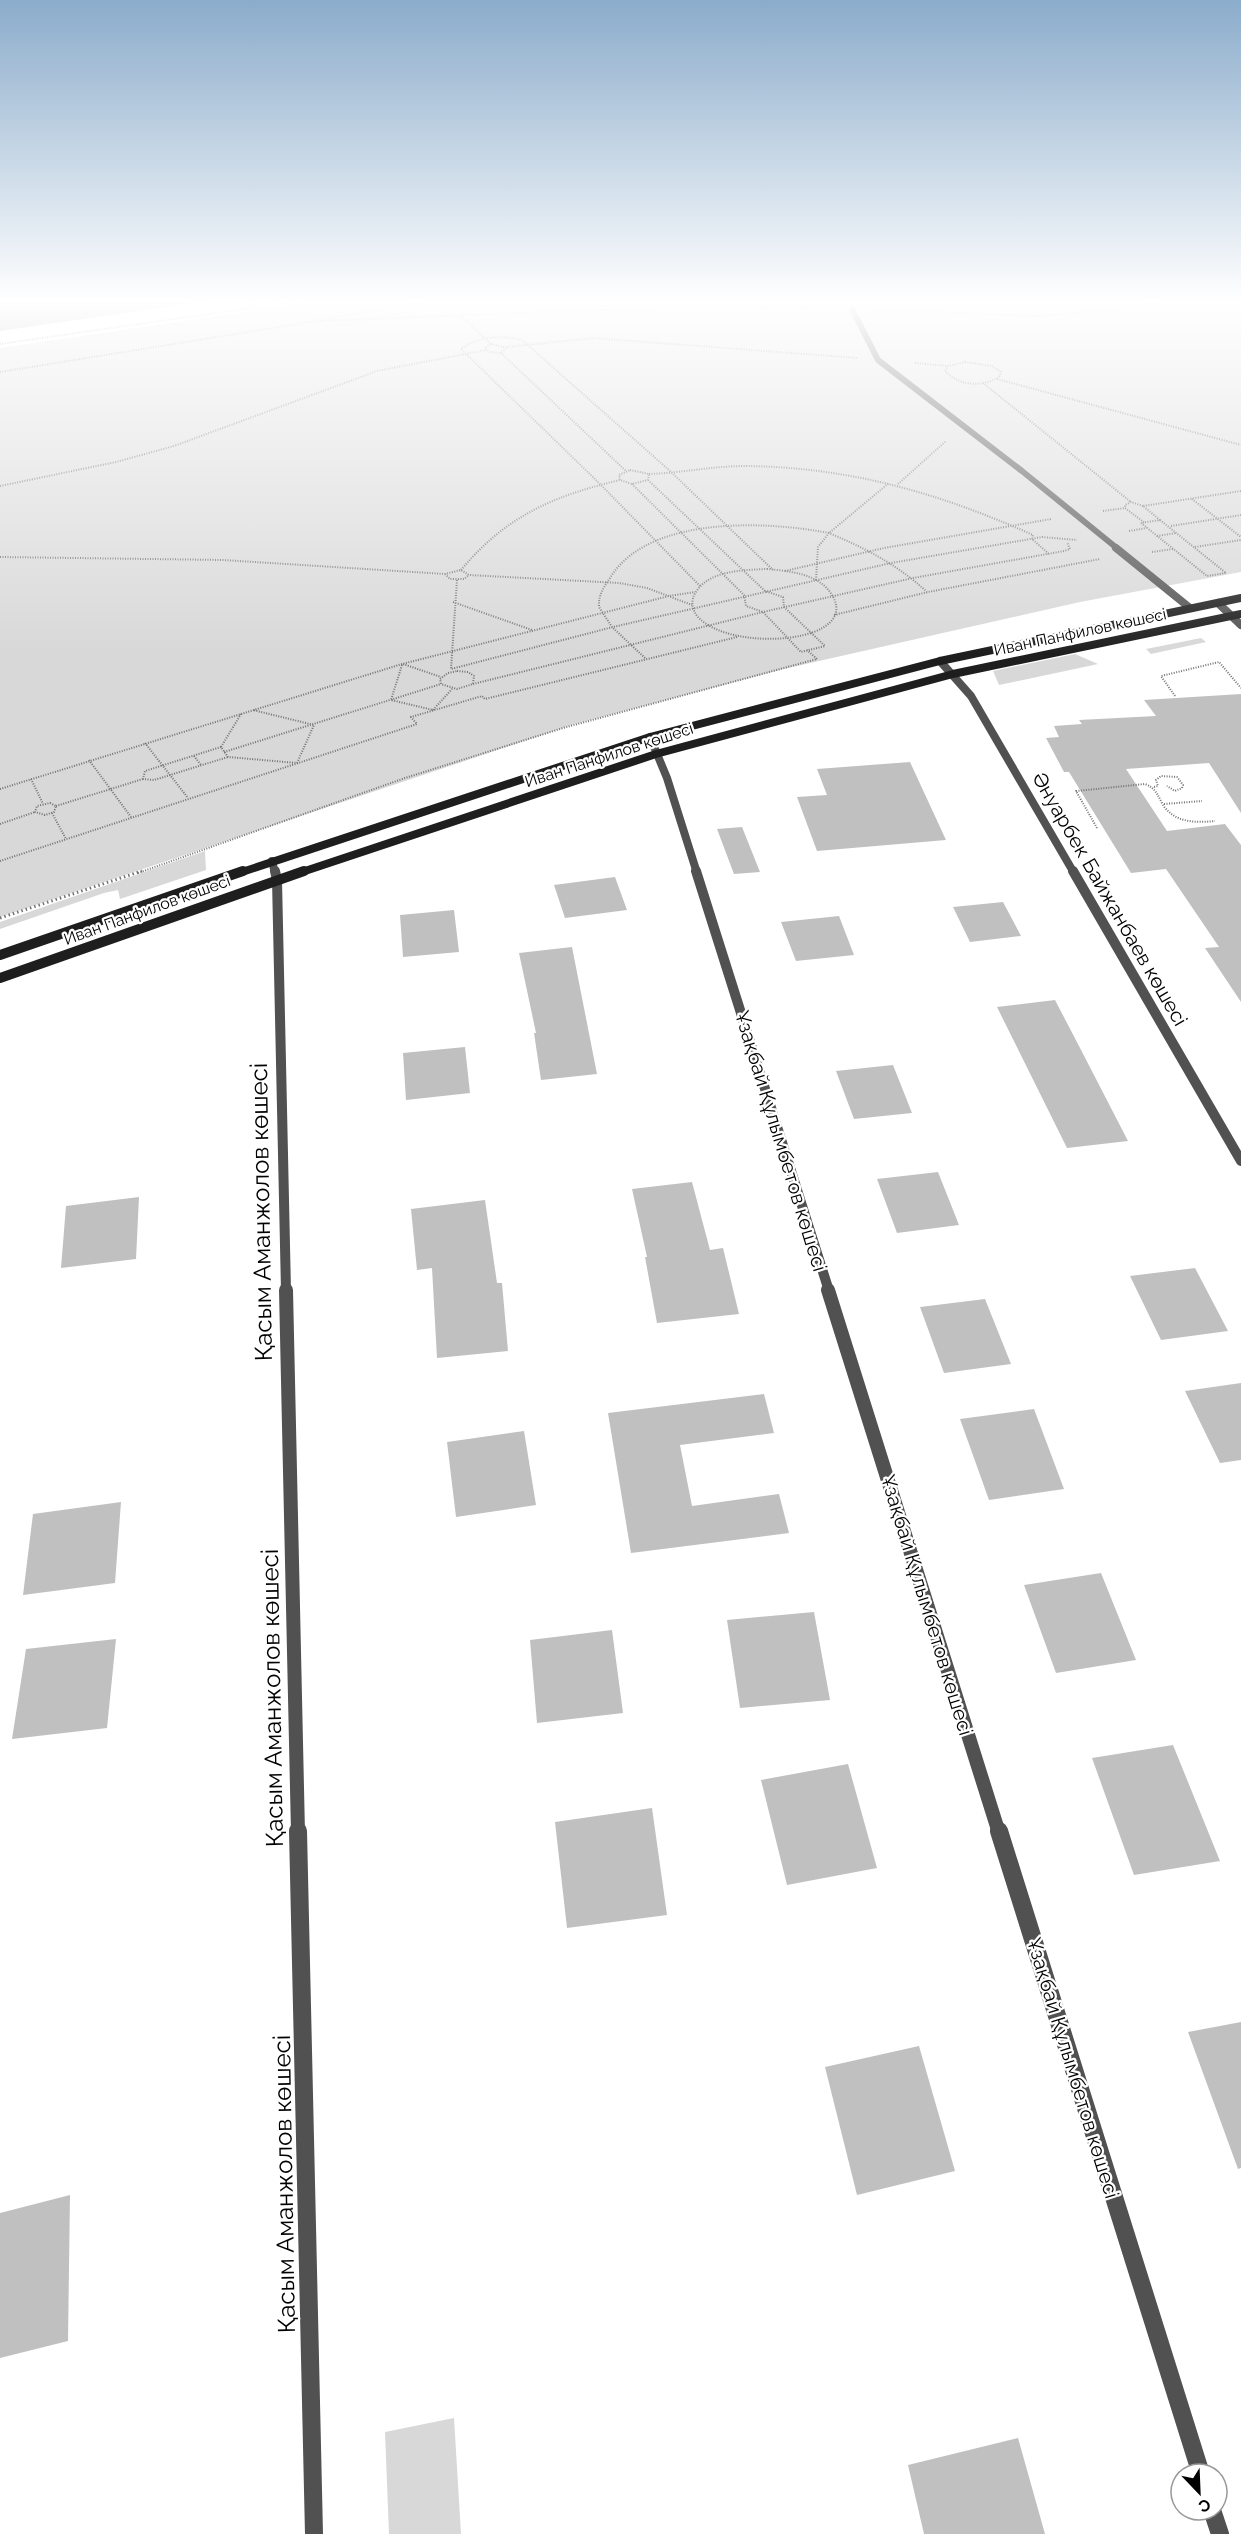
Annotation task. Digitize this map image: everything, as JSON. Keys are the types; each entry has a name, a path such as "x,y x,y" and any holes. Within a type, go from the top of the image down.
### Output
{"street":[{"path":"952,417 1022,471 1190,609"},
{"name":"Иван Панфилов көшесі","path":"0,956 272,861 650,737 940,661 1241,598"},
{"path":"1218,603 1237,615 1241,625"},
{"name":"Иван Панфилов көшесі","path":"0,978 277,879 656,754 953,674 1237,615"},
{"name":"Әнуарбек Байжанбаев көшесі","path":"940,661 971,696 1241,1161"},
{"name":"Ұзақбай Құлымбетов көшесі","path":"650,737 667,778 1197,2462"},
{"name":"Қасым Аманжолов көшесі","path":"272,861 277,879 314,2534"}],"path":[{"path":"0,486 116,462 174,446 252,417"},
{"path":"530,417 600,484 700,586"},
{"path":"569,417 626,471"},
{"path":"609,417 729,526 773,570"},
{"path":"1026,417 1131,502 1143,506 1170,526 1226,573 1207,576 1141,523 1161,520"},
{"path":"1138,417 1241,445"},
{"path":"898,485 946,441"},
{"path":"620,480 619,475 626,471 636,470 649,474 721,466 811,470 889,482 984,513 1034,535 1032,539"},
{"path":"648,480 649,474"},
{"path":"0,557 223,560 446,574 461,570 478,547 509,522 533,507 600,484 620,480 632,484 744,596 746,606 763,612 801,652 825,646 784,607 783,597 765,591 648,480"},
{"path":"632,484 648,480"},
{"path":"816,580 818,548 829,533 889,482"},
{"path":"1143,506 1241,490"},
{"path":"1234,492 1241,496"},
{"path":"1192,498 1241,538"},
{"path":"1131,502 1125,505 1125,508 1145,523"},
{"path":"1170,526 1241,515"},
{"path":"784,571 870,550 1027,523"},
{"path":"645,658 601,613 599,597 617,564 633,552 683,535 752,524 796,526 829,533 870,550 913,578 928,592"},
{"path":"1157,536 1177,532"},
{"path":"441,678 452,670 692,606 891,563 1042,537"},
{"path":"1195,547 1241,538"},
{"path":"1032,539 1049,554"},
{"path":"224,752 441,684 452,689 463,688 784,607 913,578 1070,549 1067,542"},
{"path":"834,615 836,606 833,596 816,580 773,570 743,570 722,574 700,586 695,592 692,606 698,617 708,625 737,637 761,640 789,638 811,633 834,615 928,592 1068,564"},
{"path":"461,570 469,574 643,586 669,596 678,603 692,606"},
{"path":"446,574 450,579 457,580 469,574"},
{"path":"452,670 453,602 457,580"},
{"path":"0,789 454,649 669,596 695,592"},
{"path":"453,602 532,631"},
{"path":"0,861 417,724 411,717 433,710 482,696 485,699 737,637"},
{"path":"0,918 69,897 416,774 563,728 817,659 807,650"},
{"path":"1175,696 1161,676 1219,662 1241,688"},
{"path":"402,664 441,678"},
{"path":"391,699 402,664"},
{"path":"452,670 472,674 476,679 473,684"},
{"path":"441,678 441,684"},
{"path":"433,710 452,689"},
{"path":"391,699 433,710"},
{"path":"253,710 314,725"},
{"path":"143,779 145,771 220,747 241,713"},
{"path":"297,763 314,725"},
{"path":"145,743 188,798"},
{"path":"220,747 228,757"},
{"path":"194,756 201,765"},
{"path":"0,824 35,812 42,815 52,813 56,806 110,788 143,779 154,780 228,757 297,763"},
{"path":"89,760 131,817"},
{"path":"1153,788 1158,786 1156,780 1161,776 1177,777 1183,784 1182,788 1175,791 1167,786"},
{"path":"31,779 43,804"},
{"path":"1097,828 1076,791 1145,784 1153,788 1167,810 1193,824 1215,821"},
{"path":"1164,804 1202,801"},
{"path":"35,812 35,808 43,804 50,803 56,806"},
{"path":"52,813 66,839"}],"shaded area":[{"path":"0,417 1241,417 1241,572 1080,602 788,668 575,724 0,917"},
{"path":"1201,638 1206,642 1151,654 1146,649"},
{"path":"1075,654 1098,664 999,685 993,671"},
{"path":"205,851 206,870 120,899 118,890 104,893 0,929 0,922"},
{"path":"454,2418 461,2534 389,2534 385,2432"}],"building":[{"path":"1241,694 1241,813 1209,763 1126,769 1167,831 1225,824 1241,845 1241,1002 1205,948 1219,947 1166,869 1131,873 1069,772 1064,772 1046,738 1059,737 1054,726 1082,724 1079,720 1156,716 1144,700"},
{"path":"910,762 946,840 817,851 797,797 827,795 817,769"},
{"path":"742,827 760,872 734,874 717,829"},
{"path":"615,877 627,910 565,918 554,885"},
{"path":"1003,902 1021,936 970,942 953,907"},
{"path":"454,910 459,952 403,957 400,915"},
{"path":"839,916 854,955 796,961 781,922"},
{"path":"572,947 597,1074 541,1080 534,1033 536,1033 519,953"},
{"path":"1055,1000 1128,1141 1067,1148 997,1007"},
{"path":"465,1047 470,1093 406,1100 403,1053"},
{"path":"893,1065 912,1113 854,1119 836,1071"},
{"path":"938,1172 959,1225 897,1233 877,1179"},
{"path":"692,1182 710,1250 723,1248 739,1314 657,1323 645,1257 647,1257 632,1189"},
{"path":"139,1197 136,1259 61,1268 66,1206"},
{"path":"485,1200 497,1283 502,1283 508,1351 437,1358 432,1268 417,1270 411,1209"},
{"path":"1195,1268 1228,1331 1161,1340 1130,1276"},
{"path":"985,1299 1011,1364 944,1373 920,1307"},
{"path":"1241,1383 1241,1460 1220,1463 1185,1391"},
{"path":"764,1394 774,1433 680,1445 692,1506 779,1494 789,1533 631,1553 608,1413"},
{"path":"1034,1409 1064,1489 989,1500 960,1419"},
{"path":"524,1431 536,1505 456,1517 447,1442"},
{"path":"121,1502 115,1583 23,1595 33,1514"},
{"path":"1101,1573 1136,1660 1056,1673 1024,1585"},
{"path":"814,1612 830,1700 740,1708 727,1620"},
{"path":"612,1630 623,1713 537,1723 530,1640"},
{"path":"116,1639 107,1728 12,1739 26,1649"},
{"path":"1173,1745 1220,1861 1134,1875 1092,1758"},
{"path":"848,1764 877,1868 787,1885 761,1780"},
{"path":"652,1808 667,1915 567,1928 555,1822"},
{"path":"1241,2022 1241,2168 1238,2169 1188,2032"},
{"path":"919,2046 955,2171 857,2195 825,2067"},
{"path":"70,2195 68,2341 0,2358 0,2213"},
{"path":"1018,2438 1045,2534 924,2534 908,2465"}]}
